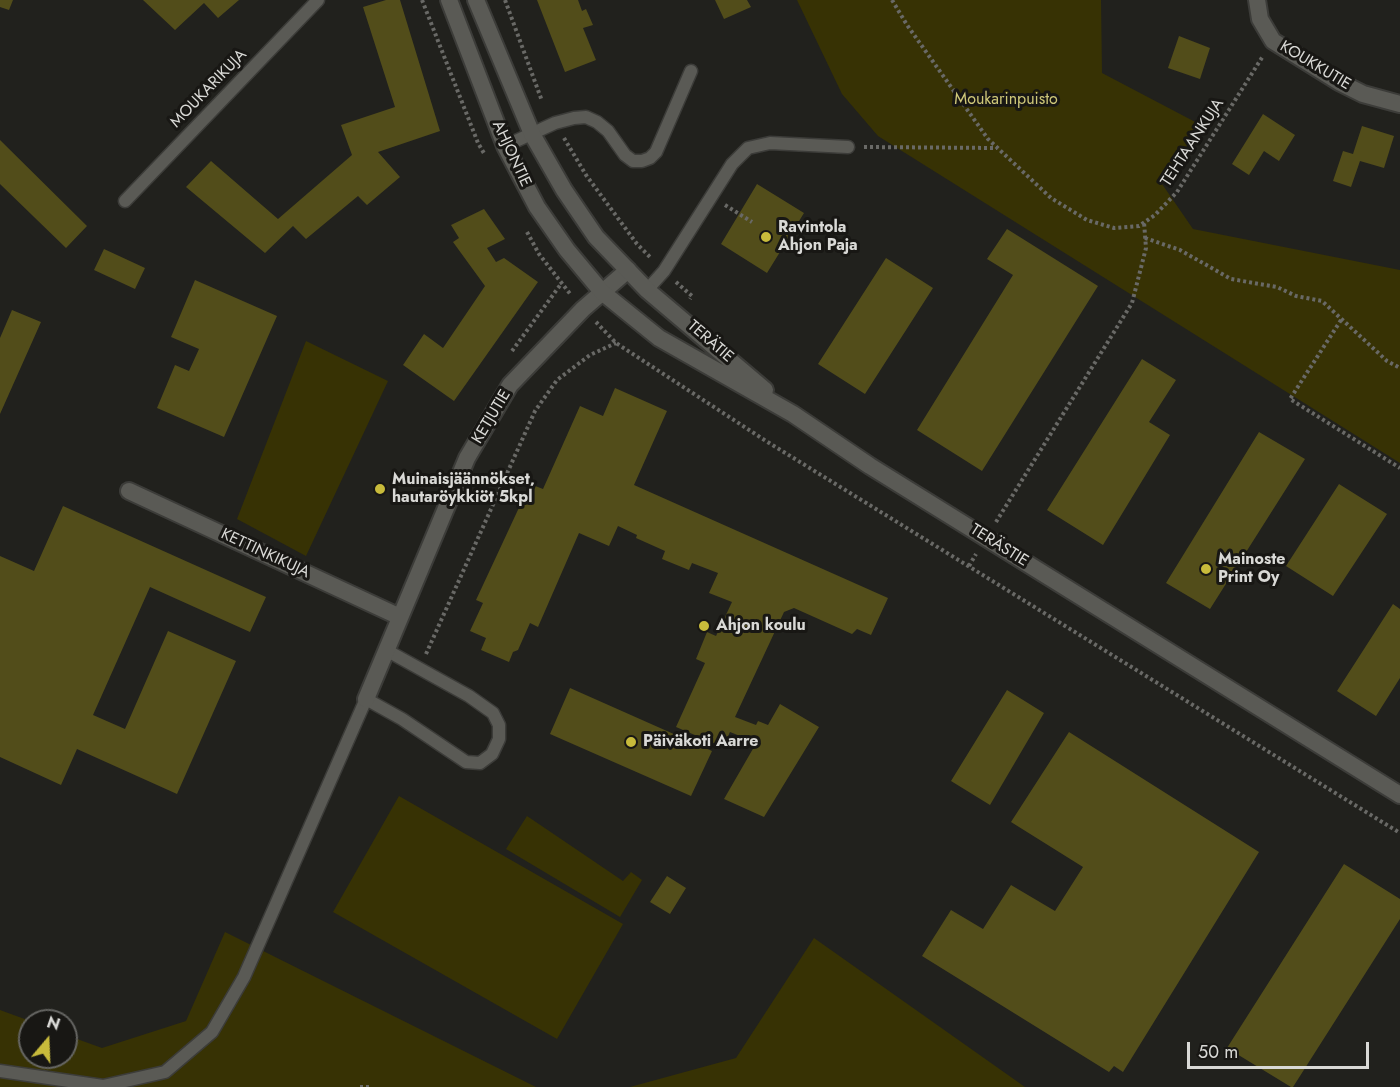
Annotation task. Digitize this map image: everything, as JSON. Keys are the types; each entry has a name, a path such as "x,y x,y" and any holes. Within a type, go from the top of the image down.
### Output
{"street":[{"name":"AHJONTIE","path":"449,0 505,146 537,207 567,250 602,292"},
{"name":"AHJONTIE","path":"476,0 532,134 564,190 596,237 628,270"},
{"name":"KOUKKUTIE","path":"1257,0 1260,19 1273,41 1339,82 1363,94 1400,104"},
{"name":"TERÄTIE","path":"628,270 647,290 793,414"},
{"name":"KETJUTIE","path":"366,699 467,458 510,385 583,309 628,270"},
{"name":"TERÄSTIE","path":"602,292 659,338 793,414 870,466 1400,795"},
{"name":"KETTINKIKUJA","path":"129,491 400,617"}],"lane":[{"name":"MOUKARIKUJA","path":"125,201 318,0"},
{"path":"505,146 555,123 586,117 597,122 608,132 625,155 633,161 650,158 657,152 691,71"},
{"path":"647,290 664,271 732,164 748,148 770,143 848,147"},
{"path":"0,1071 103,1086 165,1072 212,1032 244,977 366,699 402,719 466,762 480,763 492,754 499,739 499,725 493,713 469,696 386,650"}],"path":[{"path":"505,0 544,105 586,175 637,244 692,296 677,314"},
{"name":"TEHTAANKUJA","path":"892,0 907,25 988,139 1051,198 1087,220 1114,228 1138,226 1155,215 1177,192 1273,41"},
{"path":"848,147 997,148"},
{"path":"711,197 752,222"},
{"path":"969,566 1132,303 1146,248 1144,222"},
{"path":"1145,237 1180,250 1231,279 1278,286 1296,296 1322,301 1387,361 1400,368"},
{"path":"583,309 616,343 766,441 1400,833"},
{"path":"1341,320 1290,399 1400,468"},
{"path":"641,359 659,338"},
{"path":"419,668 535,411 557,380 590,356 616,343"},
{"path":"360,1087 370,1087"}],"green space":[{"name":"Moukarinpuisto","path":"797,0 1101,0 1102,73 1201,125 1162,184 1193,229 1400,270 1400,463 878,136 842,94"},
{"path":"306,341 388,381 306,556 237,519"},
{"path":"399,796 623,924 557,1039 333,912"},
{"path":"527,816 623,881 631,872 642,880 620,917 506,849"},
{"path":"225,932 536,1087 0,1087 0,1010 18,1017 18,1069 78,1069 78,1039 102,1048 186,1021"},
{"path":"814,938 1025,1087 630,1087 736,1058"}],"building":[{"path":"0,0 13,0 9,10 0,7"},
{"path":"143,0 239,0 218,18 204,3 175,30"},
{"path":"386,0 400,0 440,131 378,152 400,177 367,205 358,196 306,239 293,226 265,253 186,187 211,161 278,219 352,155 341,125 395,107 363,7"},
{"path":"537,0 578,0 582,11 586,9 593,25 583,28 596,60 565,72"},
{"path":"715,0 747,0 751,7 724,19"},
{"path":"1179,36 1210,48 1200,79 1168,68"},
{"path":"1263,114 1295,135 1279,161 1264,151 1249,175 1232,164"},
{"path":"1362,126 1394,136 1384,168 1360,161 1351,187 1333,181 1343,151 1353,154"},
{"path":"0,140 87,226 66,248 0,184"},
{"name":"Ravintola Ahjon Paja","path":"757,184 804,213 767,273 721,244"},
{"path":"484,209 505,239 487,248 496,262 504,258 538,282 454,401 403,365 424,334 443,348 485,286 453,242 459,238 451,225"},
{"path":"1007,229 1098,286 982,471 917,430 1013,275 987,259"},
{"path":"104,249 145,268 135,289 94,270"},
{"path":"886,258 933,288 865,394 818,364"},
{"path":"195,280 277,316 224,437 157,408 175,365 189,371 199,349 171,337"},
{"path":"12,310 41,322 0,414 0,338"},
{"path":"1142,359 1176,380 1149,422 1170,435 1103,545 1047,510"},
{"path":"615,388 667,411 634,485 888,598 871,635 857,629 852,634 794,608 784,612 735,717 756,725 758,721 768,725 780,704 819,727 764,817 724,799 754,747 743,742 745,738 730,732 723,747 676,727 705,663 696,659 707,632 716,636 732,602 709,593 718,573 692,563 689,570 662,559 665,551 636,538 637,535 618,526 609,546 579,533 538,627 530,623 518,650 513,652 509,662 481,650 486,638 470,631 483,603 476,600 530,484 543,489 580,406 603,416"},
{"path":"1259,432 1305,459 1210,609 1166,583"},
{"path":"1339,484 1387,514 1333,596 1286,566"},
{"path":"63,506 266,597 250,632 150,587 93,715 125,729 168,631 236,661 177,794 77,749 61,785 0,757 0,556 34,571"},
{"path":"1393,604 1400,609 1400,678 1376,716 1337,691"},
{"name":"Päiväkoti Aarre","path":"570,688 712,751 691,796 550,734"},
{"path":"1007,690 1044,713 990,805 951,781"},
{"path":"1069,732 1259,852 1123,1072 1114,1066 1109,1072 922,956 951,910 983,929 1011,885 1055,911 1083,867 1011,822"},
{"path":"1344,864 1400,899 1400,919 1291,1087 1227,1048"},
{"path":"667,876 686,888 670,914 650,902"}],"place":[{"name":"Ravintola Ahjon Paja","path":"766,237"},
{"name":"Muinaisjäännökset, hautaröykkiöt 5kpl","path":"380,489"},
{"name":"Mainoste Print Oy","path":"1206,569"},
{"name":"Ahjon koulu","path":"704,626"},
{"name":"Päiväkoti Aarre","path":"631,742"}]}
